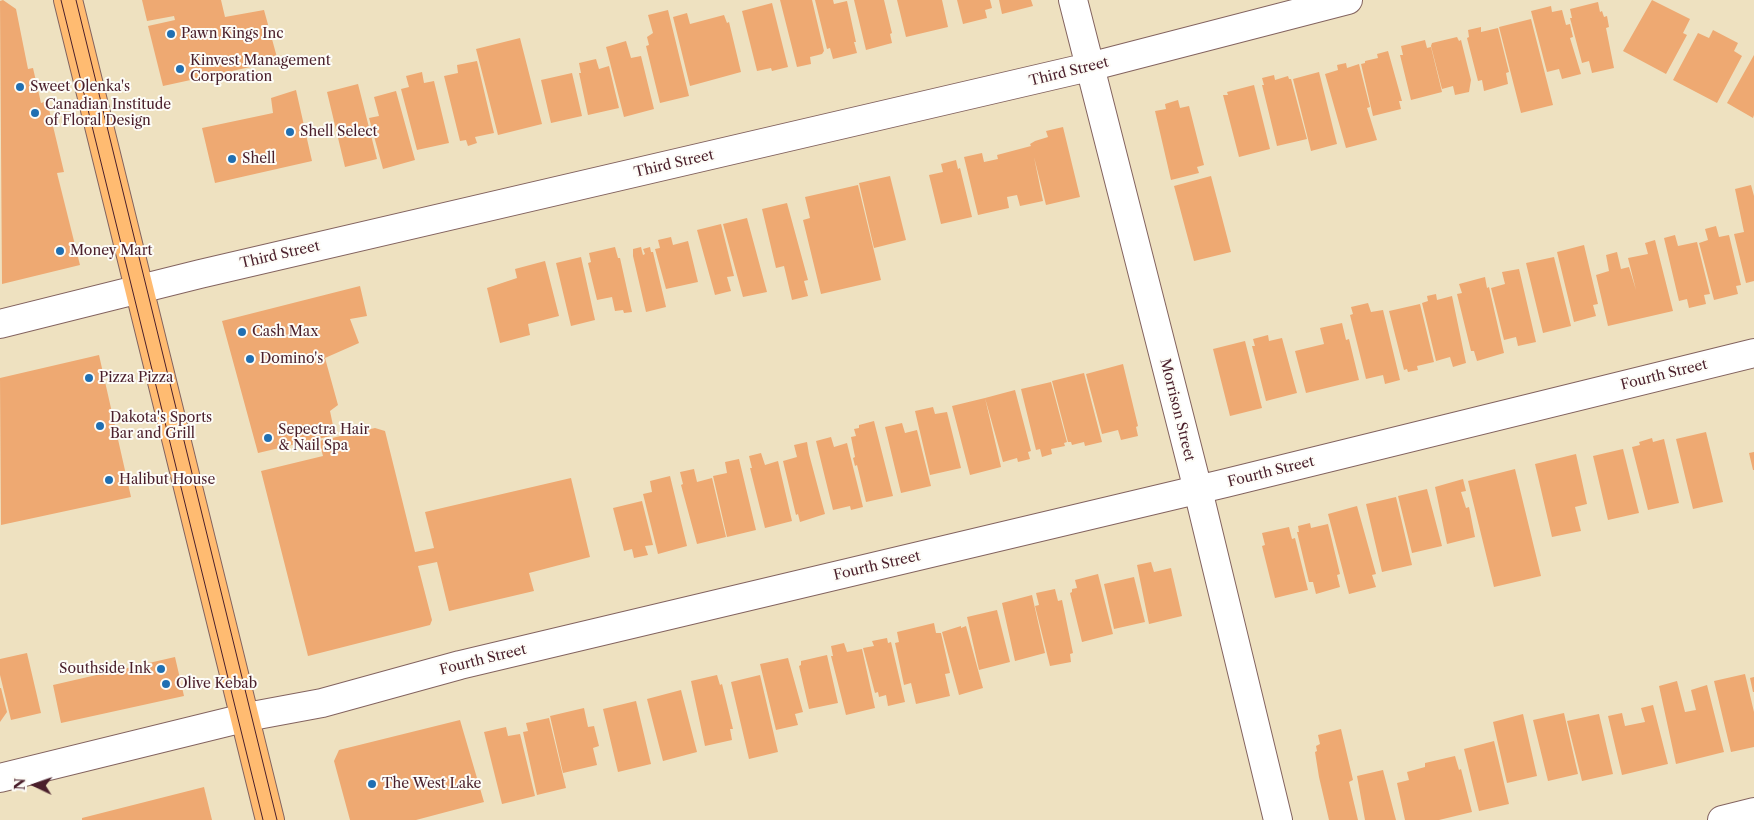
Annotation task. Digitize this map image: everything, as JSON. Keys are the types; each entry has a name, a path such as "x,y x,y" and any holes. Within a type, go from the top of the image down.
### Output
{"main road":[{"path":"68,0 270,820"}],"street":[{"name":"Morrison Street","path":"1073,0 1198,490 1278,820"},
{"name":"Third Street","path":"0,324 140,289 1089,67 1348,0"},
{"name":"Fourth Street","path":"0,778 245,718 322,703 460,665 1198,490 1754,353"},
{"path":"1722,820 1754,812"}],"building":[{"path":"3,0 16,9 28,69 33,68 41,103 47,101 64,172 57,173 80,265 2,284 0,1"},
{"path":"142,0 221,0 225,17 264,10 278,61 163,86 148,26 175,20 174,16 147,21"},
{"path":"780,0 812,0 824,51 822,54 810,57 811,64 797,67"},
{"path":"815,0 833,0 834,4 847,1 857,53 833,59 830,48 827,49"},
{"path":"854,0 884,0 892,33 890,34 892,43 866,50"},
{"path":"897,0 942,0 948,27 906,37"},
{"path":"957,0 990,0 992,8 985,10 987,18 963,24"},
{"path":"999,0 1031,0 1033,6 1002,14"},
{"path":"1652,0 1690,19 1683,33 1687,35 1666,74 1623,51"},
{"path":"1598,2 1600,12 1602,11 1604,17 1607,16 1609,27 1606,28 1614,68 1592,73 1589,61 1582,63 1570,18 1572,18 1570,9"},
{"path":"772,3 788,67 772,71 771,68 757,71 742,11"},
{"path":"1551,6 1552,12 1562,10 1566,25 1570,24 1573,37 1570,38 1581,74 1562,79 1559,69 1547,72 1531,11"},
{"path":"668,10 689,96 660,103 646,46 649,45 647,37 653,33 648,15"},
{"path":"687,13 690,24 724,15 727,23 729,22 741,72 690,86 673,17"},
{"path":"1531,19 1553,105 1521,113 1499,27"},
{"path":"1481,27 1481,32 1498,28 1509,72 1506,73 1508,84 1484,91 1482,80 1478,81 1467,38 1469,37 1468,30"},
{"path":"1713,30 1738,43 1734,51 1742,56 1717,103 1673,80 1698,33 1709,38"},
{"path":"1457,37 1459,41 1461,40 1471,80 1469,92 1455,95 1453,86 1442,89 1431,46 1432,43"},
{"path":"520,38 542,124 498,135 476,49"},
{"path":"1425,40 1427,48 1431,47 1442,92 1411,100 1400,55 1403,55 1401,46"},
{"path":"626,41 631,58 641,56 654,109 624,117 606,47"},
{"path":"1388,51 1402,101 1399,101 1401,109 1373,116 1361,64 1378,58 1377,54"},
{"path":"1754,55 1754,115 1753,118 1727,103"},
{"path":"596,59 599,69 609,66 619,108 588,115 579,73 581,73 579,63"},
{"path":"477,61 494,133 475,137 477,143 468,146 466,140 460,141 444,76 458,73 457,65"},
{"path":"1346,63 1347,68 1359,64 1370,107 1367,108 1377,140 1346,148 1325,74 1338,70 1337,65"},
{"path":"422,72 424,83 434,81 449,143 417,150 401,89 409,87 406,76"},
{"path":"1319,72 1337,144 1311,151 1293,79"},
{"path":"572,73 582,116 551,123 541,80"},
{"path":"1274,75 1275,80 1288,76 1291,79 1307,139 1277,146 1262,85 1264,85 1262,78"},
{"path":"358,84 377,159 345,167 327,92"},
{"path":"1254,85 1270,149 1239,157 1223,95 1228,95 1227,92"},
{"path":"296,90 312,161 215,183 202,128 273,113 271,98"},
{"path":"396,91 415,160 383,169 369,118 379,116 374,97"},
{"path":"1178,100 1180,108 1189,106 1204,165 1197,167 1199,173 1171,180 1155,111 1166,109 1165,104"},
{"path":"1063,127 1080,197 1046,205 1034,157 1043,201 1020,206 1017,195 1007,197 1009,208 978,215 964,157 982,153 984,162 998,159 997,155 1031,146 1030,144 1035,141 1048,137 1046,131"},
{"path":"956,160 958,169 960,168 972,217 941,224 929,175 943,172 941,164"},
{"path":"890,176 906,240 874,248 859,183"},
{"path":"1211,176 1231,252 1194,261 1174,186"},
{"path":"858,185 881,280 821,294 803,220 810,218 805,197"},
{"path":"1751,185 1754,196 1754,281 1746,283 1734,234 1744,232 1735,189"},
{"path":"787,203 808,280 804,281 808,296 792,300 784,266 776,268 762,209"},
{"path":"747,218 767,292 743,297 723,224"},
{"path":"721,224 734,276 727,277 731,291 715,295 697,230"},
{"path":"1716,226 1719,237 1729,235 1741,285 1736,286 1738,294 1714,300 1699,243 1708,240 1705,229"},
{"path":"1675,235 1678,246 1697,242 1710,294 1704,295 1706,304 1689,308 1687,299 1679,301 1664,238"},
{"path":"671,237 673,245 688,241 698,282 666,289 655,249 660,248 658,240"},
{"path":"1655,240 1673,311 1608,326 1596,275 1609,271 1606,255 1617,252 1621,269 1629,267 1636,290 1628,258 1648,254 1645,243"},
{"path":"1584,245 1598,304 1593,305 1596,316 1574,322 1557,252"},
{"path":"615,247 618,258 620,258 632,312 615,311 612,297 597,300 588,263 591,262 589,253"},
{"path":"641,247 643,255 645,254 643,249 650,247 651,252 653,252 666,307 646,312 633,256 633,249"},
{"path":"581,257 595,320 571,326 556,263"},
{"path":"1554,257 1571,326 1543,333 1526,263"},
{"path":"545,261 559,316 528,324 530,335 500,343 487,288 517,278 515,269"},
{"path":"1519,269 1536,342 1518,346 1516,337 1504,340 1491,288 1505,284 1502,272"},
{"path":"1485,277 1504,353 1477,361 1474,351 1471,351 1457,294 1462,293 1459,284"},
{"path":"360,286 367,316 350,319 359,343 325,358 338,405 330,411 335,435 258,453 222,321"},
{"path":"1436,294 1437,300 1452,296 1466,363 1453,367 1450,357 1436,361 1422,303 1428,301 1427,296"},
{"path":"1368,303 1371,312 1383,310 1400,380 1385,384 1383,375 1366,379 1350,315 1353,314 1351,307"},
{"path":"1420,304 1434,362 1417,366 1418,370 1408,372 1407,369 1404,370 1389,311"},
{"path":"1342,323 1346,340 1349,339 1359,380 1306,393 1295,351 1324,344 1320,328"},
{"path":"1268,335 1269,341 1282,338 1297,393 1266,401 1252,346 1255,346 1253,339"},
{"path":"1245,341 1262,408 1230,416 1213,349"},
{"path":"99,355 131,497 1,525 0,378"},
{"path":"1123,364 1138,426 1136,427 1138,436 1121,440 1118,430 1102,434 1086,374"},
{"path":"1084,373 1102,442 1085,446 1084,442 1072,445 1071,442 1068,442 1052,381"},
{"path":"1051,382 1067,442 1064,443 1065,446 1051,449 1052,454 1042,457 1040,449 1036,450 1021,389"},
{"path":"1015,390 1031,451 1028,452 1030,459 1018,462 1017,458 1003,462 985,398"},
{"path":"985,398 1001,467 970,475 952,406"},
{"path":"933,407 935,414 947,412 961,468 930,475 915,411"},
{"path":"874,421 893,496 866,502 857,465 855,466 853,458 855,457 851,437 856,436 854,429 859,428 859,425"},
{"path":"902,423 905,433 917,430 931,486 901,493 885,427"},
{"path":"375,428 385,431 415,552 434,548 425,512 571,478 590,557 529,573 534,591 449,611 437,562 418,566 432,620 430,625 308,656 261,471 323,456 319,441"},
{"path":"1706,432 1723,502 1693,509 1676,439"},
{"path":"831,437 834,447 847,443 863,507 851,510 850,506 833,510 816,441"},
{"path":"1652,438 1653,442 1664,439 1679,503 1648,510 1632,447 1640,445 1639,442"},
{"path":"807,442 825,514 800,522 798,514 796,515 783,461 797,457 794,445"},
{"path":"1623,449 1639,513 1608,520 1593,456"},
{"path":"1754,452 1754,470 1753,470 1749,453"},
{"path":"761,453 765,465 778,461 792,521 765,528 750,468 752,468 749,456"},
{"path":"1576,454 1587,504 1575,507 1581,531 1552,537 1535,464"},
{"path":"739,459 756,530 727,537 713,476 727,473 725,462"},
{"path":"694,469 697,482 712,478 726,537 697,544 681,485 683,484 680,472"},
{"path":"1515,469 1541,576 1494,587 1468,481"},
{"path":"670,476 687,546 658,554 643,494 652,492 650,481"},
{"path":"1463,479 1466,491 1461,492 1466,508 1469,507 1475,537 1447,544 1435,487"},
{"path":"1427,489 1442,546 1412,553 1398,496"},
{"path":"1396,497 1412,565 1382,572 1366,504"},
{"path":"642,501 653,545 645,546 648,555 634,558 632,549 624,551 613,508"},
{"path":"1357,506 1376,574 1372,575 1376,587 1349,594 1328,514"},
{"path":"1310,523 1311,528 1328,524 1340,574 1337,575 1340,587 1316,594 1313,582 1309,582 1297,532 1299,532 1298,526"},
{"path":"1289,527 1292,539 1295,538 1308,590 1275,598 1262,546 1265,545 1262,533"},
{"path":"1151,562 1154,572 1171,568 1182,616 1149,624 1137,565"},
{"path":"1098,574 1113,634 1082,642 1070,593 1072,589 1077,588 1075,580"},
{"path":"1134,577 1145,622 1114,629 1104,584"},
{"path":"1055,589 1058,601 1062,600 1073,653 1070,654 1071,662 1050,666 1035,606 1039,605 1036,593"},
{"path":"1032,595 1045,653 1015,661 1002,603"},
{"path":"997,610 1010,662 979,670 967,617"},
{"path":"934,623 936,633 941,633 950,673 945,674 950,696 916,704 911,683 904,685 895,643 899,642 897,632"},
{"path":"961,626 961,628 966,626 983,688 959,695 942,632"},
{"path":"887,638 888,643 891,642 905,702 888,706 886,695 879,697 878,692 875,693 863,648 874,646 872,641"},
{"path":"844,643 847,652 862,649 875,708 846,715 831,656 833,656 831,646"},
{"path":"27,653 41,713 11,720 0,675 0,659"},
{"path":"827,655 838,703 809,709 799,666 801,661"},
{"path":"175,657 184,696 61,723 53,685"},
{"path":"788,658 803,712 795,714 798,725 776,730 760,664"},
{"path":"1745,674 1754,712 1754,747 1731,752 1714,681"},
{"path":"717,675 720,685 722,684 733,729 730,729 732,740 705,746 691,681"},
{"path":"760,675 778,752 749,759 731,682"},
{"path":"1754,677 1754,692 1753,692 1750,678"},
{"path":"1677,681 1685,712 1696,710 1691,690 1707,685 1724,752 1676,764 1659,686"},
{"path":"0,688 7,712 0,722"},
{"path":"681,690 697,752 663,761 647,699"},
{"path":"636,701 651,764 618,772 603,709"},
{"path":"1653,705 1668,764 1622,775 1608,716 1622,713 1625,726 1645,722 1641,708"},
{"path":"584,708 588,727 594,726 599,746 593,748 597,765 563,773 550,716"},
{"path":"1564,713 1578,774 1548,781 1533,720"},
{"path":"1523,714 1537,776 1507,783 1493,722"},
{"path":"1599,714 1613,774 1582,781 1567,721"},
{"path":"549,718 566,788 537,795 523,732 528,731 526,723"},
{"path":"460,720 484,802 416,820 350,820 334,761 339,750"},
{"path":"506,727 508,736 520,734 535,796 502,804 484,732"},
{"path":"1341,729 1353,780 1349,782 1358,820 1329,820 1319,777 1315,752 1317,751 1316,746 1320,744 1318,735"},
{"path":"1494,741 1509,804 1479,811 1464,749"},
{"path":"1455,756 1459,770 1461,769 1472,812 1439,820 1405,820 1397,783 1409,780 1407,772 1425,767 1425,763"},
{"path":"1383,770 1396,820 1365,820 1357,776"},
{"path":"204,787 212,820 82,820 82,818"}],"tram line":[{"path":"61,0 263,820"},
{"path":"76,0 277,820"}],"place":[{"name":"Pawn Kings Inc","path":"171,34"},
{"name":"Kinvest Management Corporation","path":"180,69"},
{"name":"Sweet Olenka's","path":"20,87"},
{"name":"Canadian Institude of Floral Design","path":"35,113"},
{"name":"Shell Select","path":"290,132"},
{"name":"Shell","path":"232,159"},
{"name":"Money Mart","path":"60,251"},
{"name":"Cash Max","path":"242,332"},
{"name":"Domino's","path":"250,359"},
{"name":"Pizza Pizza","path":"89,378"},
{"name":"Dakota's Sports Bar and Grill","path":"100,426"},
{"name":"Sepectra Hair & Nail Spa","path":"268,438"},
{"name":"Halibut House","path":"109,480"},
{"name":"Southside Ink","path":"161,669"},
{"name":"Olive Kebab","path":"166,684"},
{"name":"The West Lake","path":"372,784"}]}
